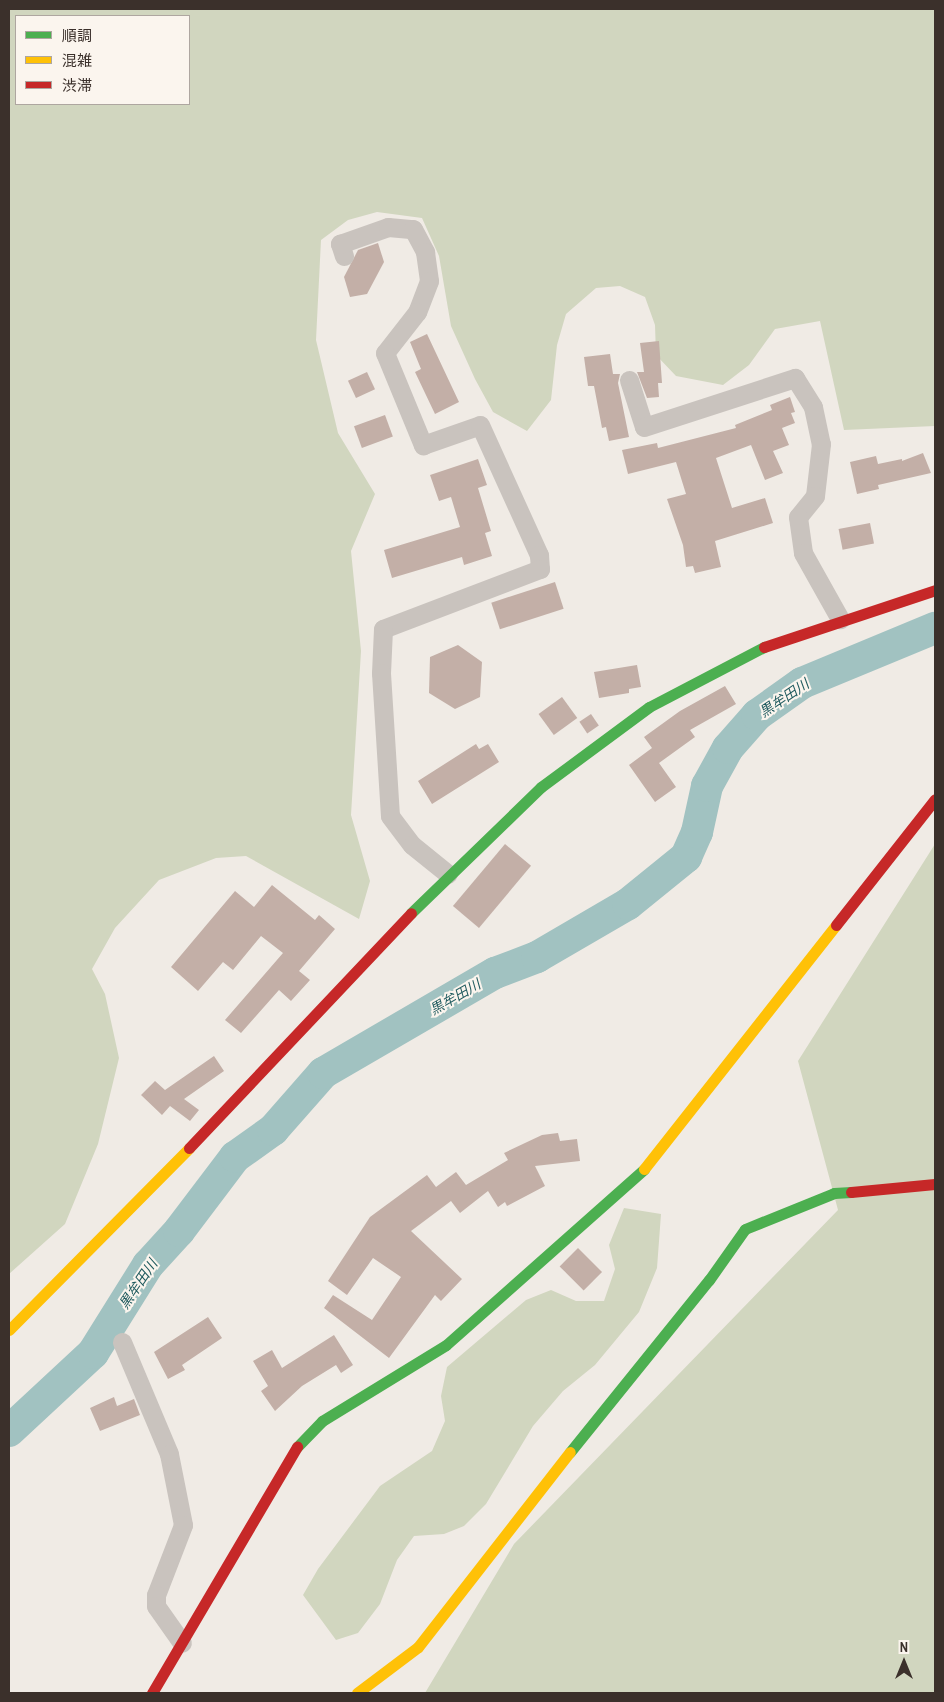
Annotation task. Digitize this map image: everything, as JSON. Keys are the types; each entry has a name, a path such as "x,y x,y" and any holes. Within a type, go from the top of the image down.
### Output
{"street":[{"path":"344,256 340,244 388,226 413,229 425,252 429,281 417,312 385,353 423,445 480,425 539,555 540,569 383,630 381,673 390,816 412,845 448,874"},
{"path":"629,380 644,427 795,378 813,407 821,444 815,496 798,517 803,553 840,619"},
{"path":"9,1330 129,1211 448,874 540,787 649,707 768,645 840,619 935,590"},
{"path":"152,1693 298,1447 322,1421 446,1345 646,1166 935,799"},
{"path":"357,1693 418,1647 521,1512 709,1280 745,1229 834,1193 935,1184"},
{"path":"122,1342 169,1454 183,1525 156,1595 156,1606 182,1643"}],"green space":[{"path":"9,9 935,9 935,426 844,430 820,321 775,329 749,365 723,385 676,376 656,355 655,325 645,297 620,286 596,288 566,314 557,345 551,400 527,431 493,412 475,379 451,326 439,256 422,218 377,212 348,220 321,240 316,340 338,433 375,494 351,551 361,651 351,815 370,881 359,919 246,856 216,858 159,880 115,928 92,969 105,994 119,1058 98,1144 65,1224 9,1274"},
{"path":"935,844 935,1693 425,1693 514,1544 838,1210 798,1061"},
{"path":"624,1208 661,1214 657,1268 639,1312 595,1365 563,1391 533,1426 486,1504 464,1526 444,1534 414,1536 397,1560 380,1604 358,1633 336,1640 303,1595 318,1569 380,1486 432,1451 445,1421 441,1396 447,1367 526,1300 551,1290 576,1301 604,1301 615,1269 609,1245"}],"building":[{"path":"378,243 384,262 367,294 350,297 344,277 358,250"},
{"path":"427,334 459,402 435,414 415,372 421,369 410,342"},
{"path":"659,341 662,383 658,383 659,397 647,398 637,372 644,372 640,343"},
{"path":"610,354 613,374 620,374 618,383 629,437 609,441 606,427 602,428 594,386 588,386 584,357"},
{"path":"367,372 375,389 356,398 348,381"},
{"path":"790,397 795,412 791,413 795,423 782,428 789,445 773,451 783,473 765,480 751,445 716,458 732,508 765,498 773,523 715,541 721,567 695,573 693,566 686,567 683,545 667,499 686,494 676,462 628,474 622,450 657,443 658,448 736,428 735,425 772,410 770,405"},
{"path":"385,415 393,437 362,448 354,426"},
{"path":"923,453 931,473 878,485 879,489 857,494 850,462 876,456 878,464 902,459 902,461"},
{"path":"478,459 487,485 478,488 491,531 485,533 492,556 464,565 462,557 392,578 384,550 460,527 451,497 439,501 430,475"},
{"path":"870,523 874,544 843,550 839,529"},
{"path":"555,582 564,609 500,629 491,603"},
{"path":"458,645 482,662 480,697 455,709 429,693 430,657"},
{"path":"637,665 641,687 629,689 629,693 599,698 594,672"},
{"path":"725,686 736,704 690,730 695,737 659,763 676,787 655,802 629,765 652,748 644,737 680,711"},
{"path":"562,697 577,718 554,735 539,714"},
{"path":"591,714 599,726 587,733 579,722"},
{"path":"476,744 479,749 488,744 499,762 432,804 418,781"},
{"path":"505,844 531,866 479,928 453,906"},
{"path":"272,885 315,920 319,915 335,929 299,971 310,980 291,1001 279,990 241,1033 225,1020 283,953 261,936 233,970 223,962 198,991 171,967 235,891 254,907"},
{"path":"214,1056 224,1071 184,1099 199,1110 190,1121 170,1106 162,1115 141,1095 155,1081 165,1090"},
{"path":"558,1133 560,1141 577,1139 580,1161 535,1166 545,1186 507,1206 505,1202 498,1207 488,1191 460,1213 451,1201 411,1231 462,1279 441,1301 435,1295 389,1358 324,1308 333,1295 372,1320 401,1277 373,1258 347,1295 328,1281 370,1217 427,1175 436,1187 456,1172 466,1185 508,1160 504,1153 542,1135"},
{"path":"578,1248 602,1272 584,1290 560,1266"},
{"path":"208,1317 222,1338 182,1365 185,1370 168,1379 154,1352"},
{"path":"334,1335 353,1365 341,1373 336,1365 302,1386 275,1411 261,1391 268,1386 253,1361 272,1350 282,1368"},
{"path":"114,1397 117,1406 134,1399 140,1415 100,1431 90,1408"}],"waterway":[{"name":"黒牟田川","path":"9,1431 93,1353 148,1265 179,1231 235,1157 273,1130 323,1073 495,973 537,957 628,904 686,857 697,832 707,786 728,748 757,715 802,683 935,628"}],"traffic: fast":[{"path":"411,913 541,787 649,707 764,647"},
{"path":"297,1447 322,1421 446,1345 644,1169"},
{"path":"570,1452 709,1280 745,1229 834,1193 851,1192"}],"traffic: slow":[{"path":"644,1169 836,925"},
{"path":"9,1330 189,1148"},
{"path":"357,1693 418,1647 570,1452"}],"traffic: jam":[{"path":"764,647 935,590"},
{"path":"836,925 935,799"},
{"path":"189,1148 411,913"},
{"path":"851,1192 935,1184"},
{"path":"152,1693 297,1447"}]}
